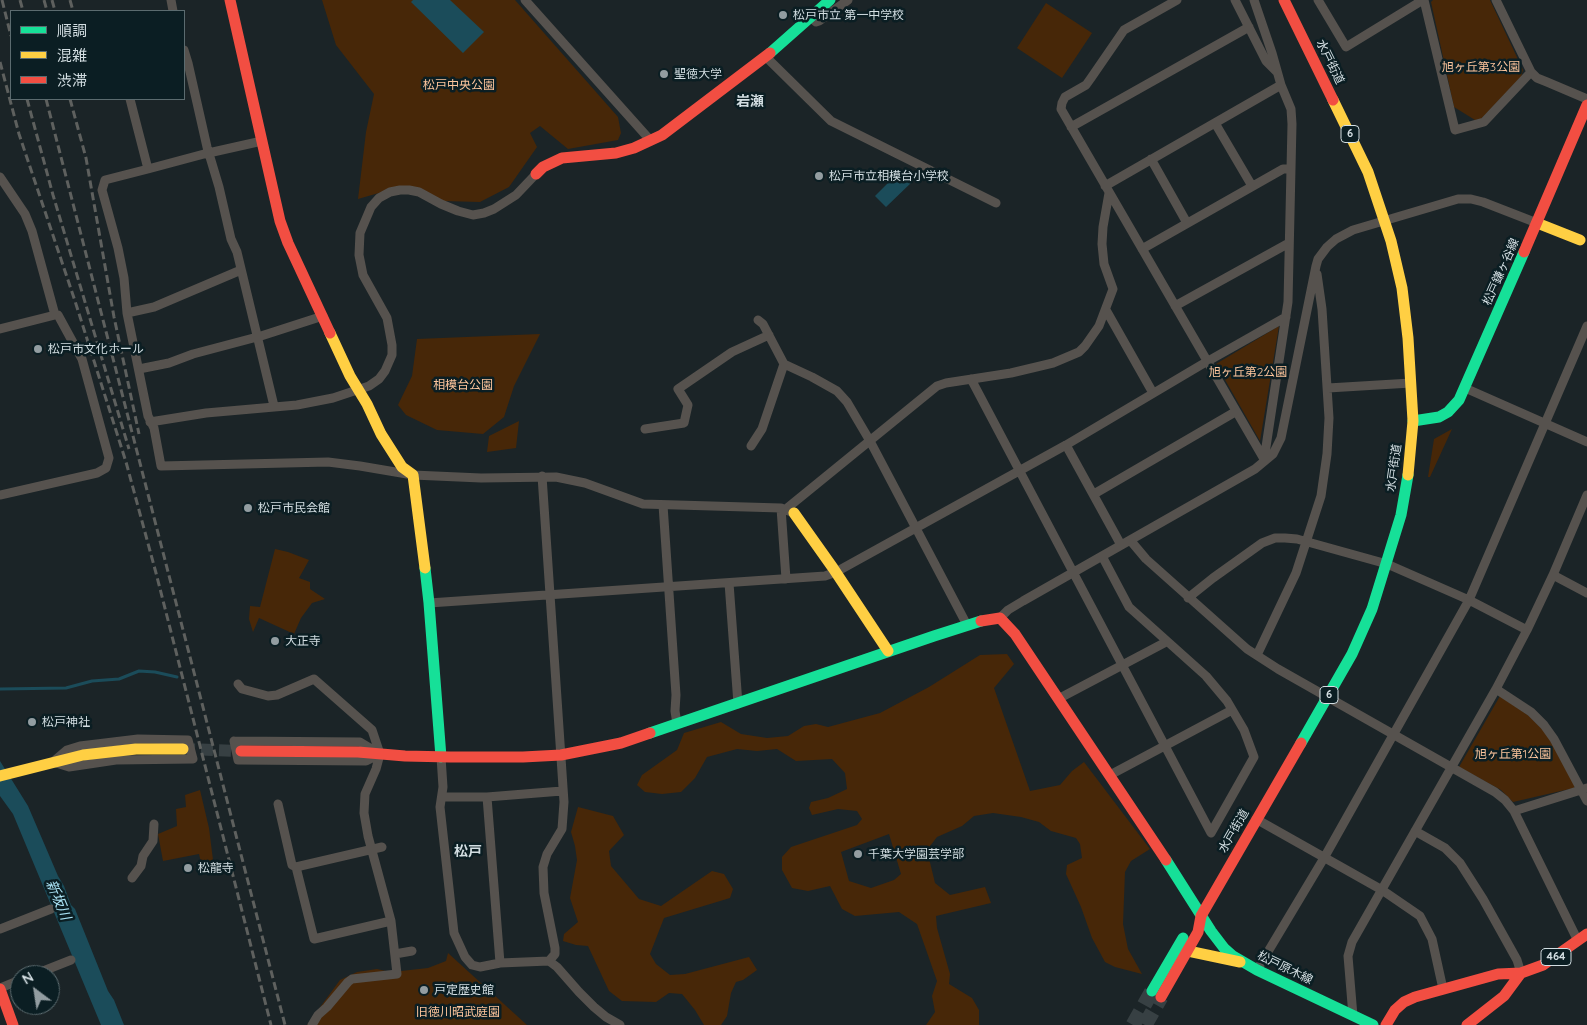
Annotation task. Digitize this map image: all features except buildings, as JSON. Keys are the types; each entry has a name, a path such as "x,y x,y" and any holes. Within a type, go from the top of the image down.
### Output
{"main road":[{"path":"230,0 280,221 288,243 358,390 402,467 413,475 429,603 441,757"},
{"path":"536,174 543,167 562,158 616,153 652,141 681,122 766,57 830,0"},
{"name":"水戸街道","path":"1202,916 1191,925 1157,994 1188,951 1198,932 1202,916 1352,654 1363,630 1387,564 1401,516 1409,468 1413,421 1408,338 1402,288 1386,221 1364,164 1284,0"},
{"name":"松戸鎌ヶ谷線","path":"1413,421 1431,420 1448,412 1459,400 1587,105"},
{"path":"1537,223 1584,241"},
{"path":"787,510 836,572 888,651"},
{"path":"241,750 358,752 441,757 523,757 561,754 621,743 888,651 967,625 1000,618"},
{"name":"松戸原木線","path":"1000,618 1015,634 1224,948 1257,970 1373,1025"},
{"path":"4,774 52,762 108,752 136,749 183,749"},
{"name":"464","path":"1521,973 1544,965 1582,938"},
{"path":"1188,951 1243,962"},
{"path":"1386,1025 1395,1010 1404,1002 1498,974 1521,973"},
{"path":"1467,1025 1504,996 1521,973"},
{"path":"0,989 13,1025"}],"street":[{"path":"525,0 652,141"},
{"path":"810,17 816,22 819,21 848,0"},
{"path":"1177,0 1124,30 1086,85 1065,97 1061,109 1264,461"},
{"path":"1235,0 1266,61 1279,74"},
{"path":"1254,0 1281,85 1291,108 1286,317 1264,461"},
{"path":"1318,0 1346,47 1424,0 1455,130 1484,122 1531,72"},
{"path":"1496,0 1531,72 1547,82 1587,99"},
{"path":"1071,127 1248,27"},
{"path":"185,54 231,239 237,252 274,406"},
{"path":"766,57 831,121 996,204"},
{"path":"262,141 209,152 105,180 102,190 118,248 124,278 127,313 150,422 154,428 162,466 328,462 413,475 481,478 542,476 579,481 643,504 787,510 937,386 946,382 1011,373 1053,363 1079,352 1091,340 1106,310 1113,289 1104,264 1102,244 1107,189 1151,159 1281,85"},
{"path":"130,100 148,169"},
{"path":"1215,123 1252,186"},
{"path":"1151,159 1187,223"},
{"path":"1142,249 1283,169 1291,169"},
{"path":"150,422 206,413 297,405 333,398 369,386 379,379 392,355 387,318 363,274 359,255 360,233 371,207 379,198 390,192 409,190 419,192 441,204 473,215 484,213 516,195 536,174"},
{"path":"0,495 97,473 106,468 108,464 108,453 82,359 58,315 55,315 32,231 25,214 2,182"},
{"path":"1000,618 1010,608 1121,546 1273,454 1281,438 1318,259 1336,239 1353,230 1458,199 1470,199 1537,223"},
{"path":"1175,306 1289,242"},
{"path":"1257,656 1286,597 1308,542 1321,496 1327,454 1329,418 1322,309 1316,266"},
{"path":"127,313 154,307 241,270"},
{"path":"1106,310 1153,393"},
{"path":"0,329 55,315"},
{"path":"139,369 169,363 193,354 257,337 323,316"},
{"path":"429,603 825,576 836,572 1066,445 1206,361 1286,317"},
{"path":"758,320 763,324 784,364 837,391 847,402 870,441 967,625"},
{"path":"1257,970 1324,858 1469,600 1587,326"},
{"path":"644,429 684,422 688,405 678,389 732,352 769,335"},
{"path":"750,446 762,429 784,364"},
{"path":"970,379 1212,833 1254,756 1244,730 1227,702 1206,676 1129,607 1102,556"},
{"path":"1328,388 1411,383"},
{"path":"1465,388 1587,442"},
{"path":"1094,494 1235,412"},
{"path":"1066,445 1121,546"},
{"path":"542,476 564,802 562,829 547,854 543,872 544,893 555,948 555,954 550,961"},
{"path":"1353,1016 1348,956 1352,942 1496,689 1553,575 1587,495"},
{"path":"663,505 676,695 675,711 678,724"},
{"path":"786,579 787,510"},
{"path":"1188,598 1213,578 1268,540 1285,538 1308,542 1387,564 1469,600 1527,630"},
{"path":"1130,540 1146,559 1188,598 1257,656 1495,792 1514,811 1582,938"},
{"path":"1553,575 1587,593"},
{"path":"729,583 738,704"},
{"path":"1058,699 1166,642"},
{"path":"238,684 242,689 268,696 277,696 314,679 372,730 380,754 376,770 365,794 365,824 378,848 391,921 397,974 352,979 318,1015 312,1025"},
{"path":"1496,689 1531,712 1544,725 1584,789 1587,801"},
{"path":"1110,775 1232,710"},
{"path":"145,739 188,740 193,760 116,760 69,767 52,762 67,750 80,746 145,739"},
{"path":"234,741 360,742 380,754 366,761 238,760 234,741"},
{"path":"441,757 443,797 440,807 456,939 465,957 472,965 480,968 500,963 550,961 594,1007 620,1025"},
{"path":"1514,811 1584,789"},
{"path":"443,797 487,797 562,791"},
{"path":"487,797 500,963"},
{"path":"278,804 292,865 296,867 314,939 391,921"},
{"path":"1256,819 1382,890 1420,916 1432,939 1444,989"},
{"path":"132,878 141,866 143,856 153,841 154,824"},
{"path":"1415,831 1445,848 1460,863 1483,899 1517,960 1521,973"},
{"path":"296,867 378,848"},
{"path":"0,928 51,909"},
{"path":"395,954 412,951"},
{"path":"58,965 71,960"}],"green space":[{"name":"松戸中央公園","path":"322,0 515,0 618,117 621,133 618,140 568,149 540,126 530,133 537,147 509,187 480,202 443,201 403,186 358,199 366,132 374,94 336,45"},
{"name":"旭ヶ丘第3公園","path":"1433,0 1490,0 1523,70 1521,77 1481,119 1475,120 1454,107 1431,2"},
{"path":"1046,3 1092,33 1062,78 1017,48"},
{"name":"旭ヶ丘第2公園","path":"1279,326 1260,441 1216,364"},
{"name":"相模台公園","path":"540,334 514,386 504,417 483,434 437,430 406,415 398,405 412,376 417,339"},
{"path":"519,421 516,448 487,452 489,436"},
{"path":"1452,429 1430,477 1428,477 1434,439"},
{"path":"275,549 309,560 299,578 310,582 310,589 325,599 312,603 301,618 294,634 259,618 253,632 249,619 250,606 260,607"},
{"path":"1007,654 1014,664 994,688 1030,791 1060,785 1072,771 1084,762 1150,849 1131,861 1125,872 1123,924 1128,949 1142,974 1115,967 1105,962 1092,938 1066,874 1067,865 1082,858 1080,844 1076,838 1051,831 1039,822 1021,817 993,813 974,816 962,826 937,837 927,850 935,883 950,895 985,887 991,903 936,916 937,928 950,974 949,984 972,998 979,1010 979,1025 926,1025 935,1012 932,996 937,981 917,924 899,912 855,916 842,909 830,886 808,891 792,888 782,870 782,857 791,847 857,825 862,819 857,811 838,809 812,815 809,808 811,802 828,798 847,789 845,773 832,759 796,761 777,749 757,751 737,749 707,757 695,778 681,792 662,794 645,792 637,785 642,775 677,750 684,733 721,722 741,734 767,738 788,736 804,726 816,724 828,727 880,713 929,687 980,655","holes":["889,834 901,874 894,880 871,888 849,881 841,852"]},
{"name":"旭ヶ丘第1公園","path":"1500,696 1528,715 1544,731 1556,748 1575,784 1574,788 1513,802 1501,790 1459,767"},
{"path":"200,790 209,828 214,868 203,871 199,854 163,861 158,834 177,826 176,809 186,807 185,795"},
{"path":"578,807 613,816 624,835 609,851 611,866 639,899 661,906 712,871 724,874 733,889 730,898 664,918 650,954 656,964 670,975 685,974 749,957 757,970 743,980 736,982 731,993 727,1016 721,1025 704,1025 682,994 669,993 656,1002 622,1001 609,991 588,946 563,941 564,934 578,922 570,898 577,860 571,832"},
{"name":"旧徳川昭武庭園","path":"448,953 527,1025 307,1025 340,980 357,972 377,969 399,974 401,971 428,968 446,961"}],"water":[{"path":"413,0 450,0 484,32 463,53 411,2"},
{"path":"901,170 912,182 886,207 875,196"},
{"name":"新坂川","path":"0,761 28,806 71,905 75,909 108,991 114,1000 124,1025 101,1025 13,814 0,796"}],"waterway":[{"path":"0,689 66,688 92,681 119,679 139,671 155,672 177,677"}],"tunnel":[{"path":"183,749 241,751"},
{"path":"1133,1025 1152,991"},
{"path":"1145,1025 1161,997"}],"railway":[{"path":"2,0 10,32"},
{"path":"20,0 23,10"},
{"path":"44,0 47,10"},
{"path":"52,0 55,10"},
{"path":"70,0 73,10"},
{"path":"0,62 10,100"},
{"path":"10,100 19,134 126,462 271,1025"},
{"path":"27,100 53,195 129,449"},
{"path":"46,100 285,1025"},
{"path":"70,100 86,158 114,317 139,434"}],"traffic: fast":[{"path":"770,53 830,0"},
{"path":"1413,421 1439,417 1448,412 1459,400 1524,252"},
{"path":"1301,743 1352,654 1372,609 1401,515 1408,475"},
{"path":"425,568 441,757"},
{"path":"650,733 981,621"},
{"path":"1166,860 1211,931 1233,956 1257,970 1373,1025"},
{"path":"1152,991 1183,938"}],"traffic: slow":[{"path":"1333,100 1368,172 1391,241 1402,288 1408,338 1413,421 1408,475"},
{"path":"1537,223 1580,240"},
{"path":"330,333 350,376 367,404 381,434 402,467 413,475 425,568"},
{"path":"794,513 888,651"},
{"path":"0,776 83,755 136,749 183,749"},
{"path":"1188,951 1240,962"}],"traffic: jam":[{"path":"230,0 280,221 288,243 330,333"},
{"path":"1284,0 1333,100"},
{"path":"536,174 543,167 562,158 616,153 634,148 662,135 770,53"},
{"path":"1524,252 1587,105"},
{"path":"981,621 1000,618 1015,634 1166,860"},
{"path":"241,751 358,752 450,757 523,757 561,755 621,743 650,733"},
{"path":"1161,997 1198,932 1201,916 1301,743"},
{"path":"1467,1025 1504,996 1521,973 1543,965 1587,934"},
{"path":"1386,1025 1395,1010 1404,1002 1415,997 1498,974 1521,973"},
{"path":"0,989 13,1025"}],"place":[{"name":"松戸市立 第一中学校","path":"783,15"},
{"name":"聖徳大学","path":"664,74"},
{"name":"松戸市立相模台小学校","path":"819,176"},
{"name":"松戸市文化ホール","path":"38,349"},
{"name":"松戸市民会館","path":"248,508"},
{"name":"大正寺","path":"275,641"},
{"name":"松戸神社","path":"32,722"},
{"name":"千葉大学園芸学部","path":"858,854"},
{"name":"松龍寺","path":"188,868"},
{"name":"戸定歴史館","path":"424,990"}],"district":[{"name":"岩瀬","path":"750,102"},
{"name":"松戸","path":"468,852"}]}
